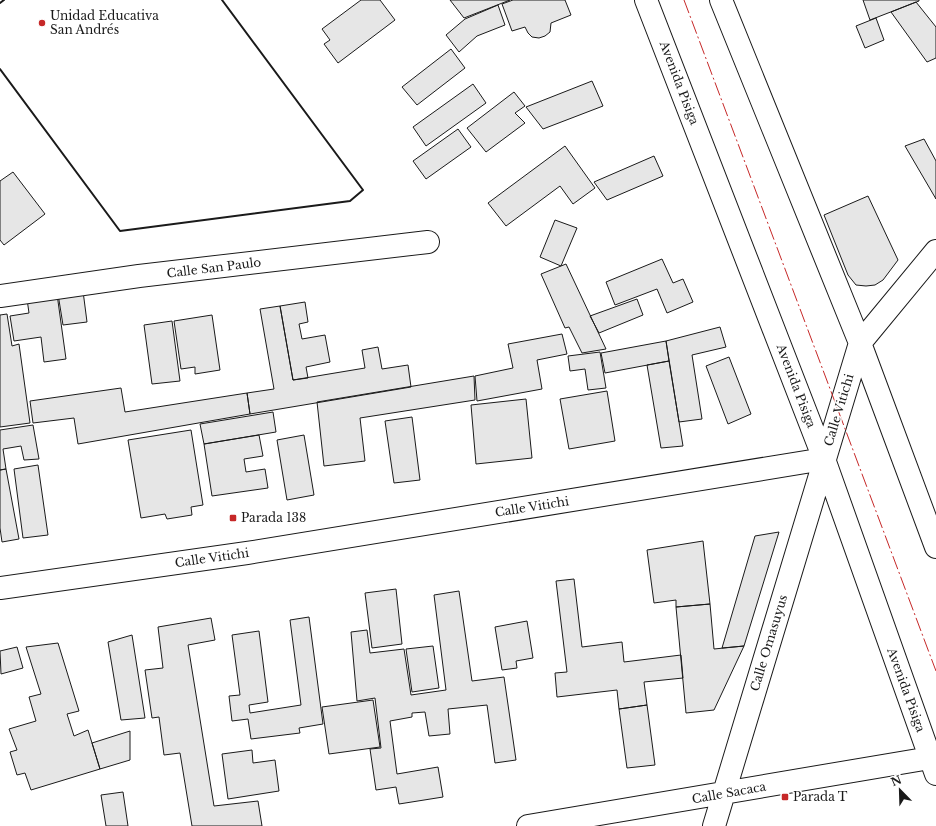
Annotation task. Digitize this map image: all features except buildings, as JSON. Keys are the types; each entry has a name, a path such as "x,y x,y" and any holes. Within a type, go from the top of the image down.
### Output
{"street":[{"name":"Avenida Pisiga","path":"646,0 824,459 933,766"},
{"path":"721,0 860,343 936,547"},
{"name":"Calle San Paulo","path":"0,296 139,276 428,242"},
{"name":"Calle Vitichi","path":"0,588 247,554 824,459 860,343 936,251"},
{"name":"Calle Omasuyus","path":"714,826 824,459"},
{"name":"Calle Sacaca","path":"528,826 724,794 933,766"}],"wall":[{"path":"0,3 4,0"},
{"path":"0,69 120,231 350,201 363,190 222,0"}],"power":[{"path":"684,0 936,671"}],"place":[{"name":"Unidad Educativa San Andrés","path":"42,23"},
{"name":"Parada 138","path":"233,518"},
{"name":"Parada T","path":"785,797"}]}
